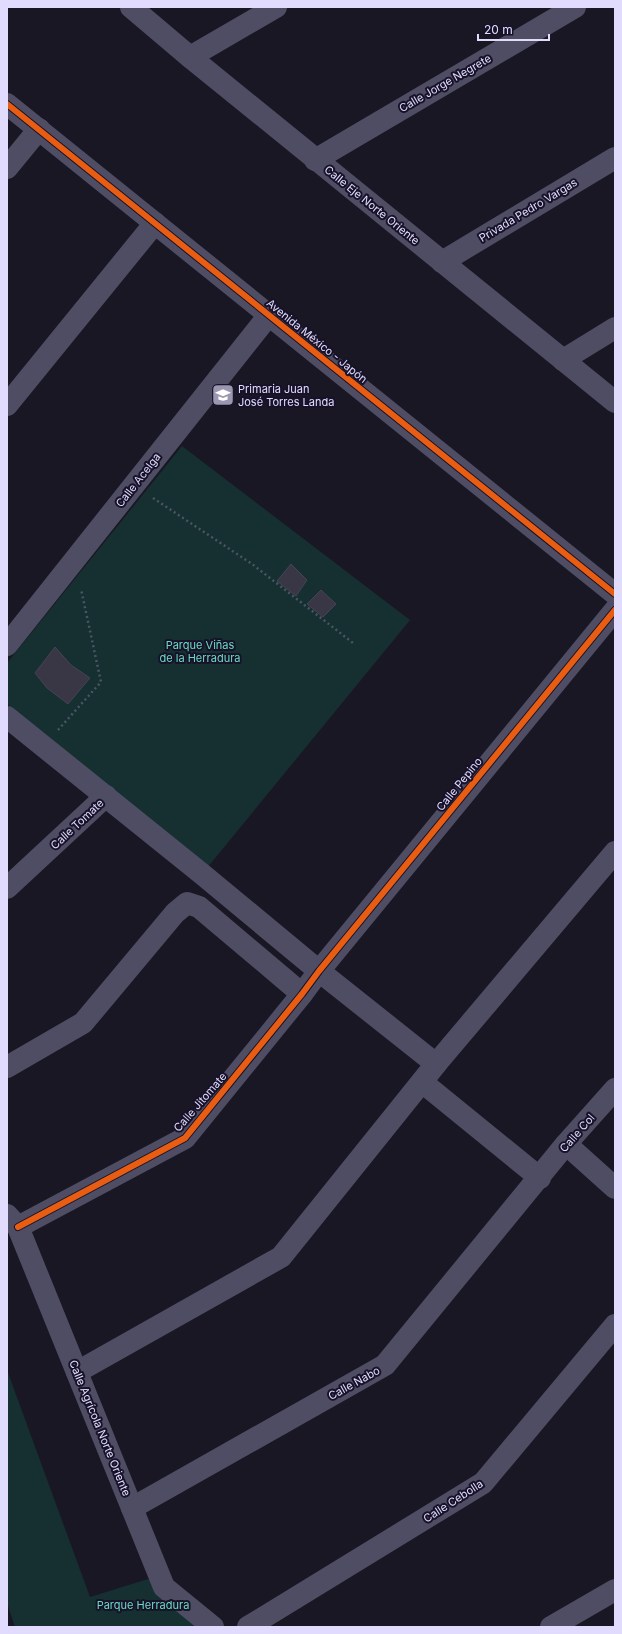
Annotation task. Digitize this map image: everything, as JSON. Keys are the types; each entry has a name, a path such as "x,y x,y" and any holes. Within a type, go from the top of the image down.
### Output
{"street":[{"name":"Calle Eje Norte Oriente","path":"131,7 190,58 615,402"},
{"path":"190,58 276,7"},
{"name":"Calle Jorge Negrete","path":"315,160 575,7"},
{"name":"Avenida México - Japón","path":"7,104 615,594"},
{"path":"7,168 39,129"},
{"name":"Privada Pedro Vargas","path":"442,262 615,158"},
{"path":"7,405 155,223"},
{"name":"Calle Acelga","path":"7,645 269,315"},
{"path":"563,360 615,328"},
{"name":"Calle Pepino","path":"319,971 615,610"},
{"name":"Calle Tomate","path":"7,717 106,796 7,888"},
{"path":"106,796 319,971 436,1064"},
{"path":"77,1372 281,1256 436,1064 615,852"},
{"path":"7,1067 83,1024 176,913 187,903 199,906 302,994"},
{"name":"Calle Jitomate","path":"13,1221 185,1138 319,971"},
{"path":"422,1082 540,1178"},
{"name":"Calle Col","path":"540,1178 566,1144 615,1089"},
{"path":"566,1144 615,1188"},
{"name":"Calle Nabo","path":"132,1508 385,1365 540,1178"},
{"name":"Calle Agrícola Norte Oriente","path":"13,1221 77,1372 164,1587 213,1627"},
{"name":"Calle Cebolla","path":"248,1627 483,1483 615,1324"},
{"path":"590,1605 615,1573"},
{"path":"551,1627 615,1590"}],"path":[{"path":"151,496 252,564 353,643"},
{"path":"43,747 101,682 75,560"}],"green space":[{"name":"Parque Viñas de la Herradura","path":"182,446 410,620 207,868 7,704 7,663"},
{"name":"Parque Herradura","path":"7,1370 90,1597 148,1579 205,1627 15,1627 7,1603"}],"building":[{"path":"291,564 307,580 296,596 277,581"},
{"path":"321,590 336,604 323,617 307,604"},
{"path":"55,647 71,665 90,678 68,704 47,688 35,673"}],"cycle path":[{"path":"7,104 615,594"},
{"path":"18,1227 185,1138 319,971 615,610"}],"place":[{"name":"Primaria Juan José Torres Landa","path":"223,395"}]}
